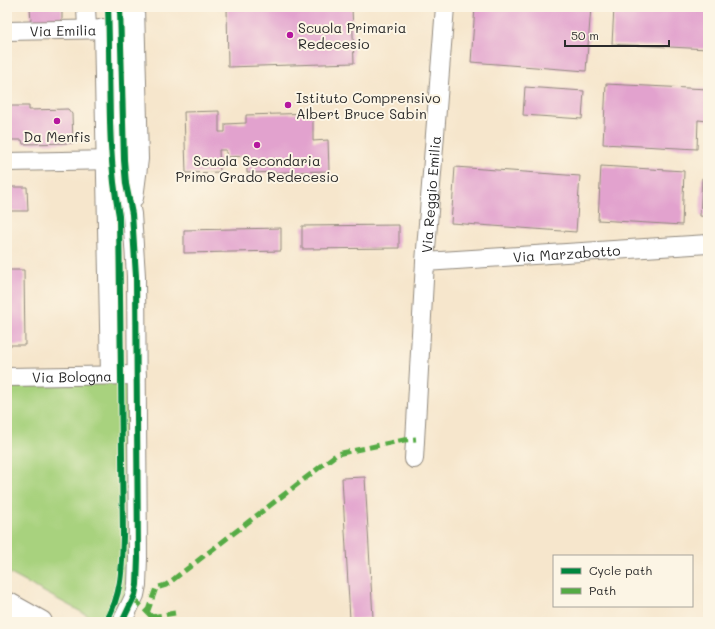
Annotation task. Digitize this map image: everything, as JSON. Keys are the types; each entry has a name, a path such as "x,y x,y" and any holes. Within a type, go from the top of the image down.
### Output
{"highway":[{"path":"7,603 41,622"}],"street":[{"path":"86,7 103,29 124,160 126,184 132,214 136,276 137,585 134,599 124,618"},
{"path":"110,376 103,29 120,7"},
{"path":"132,214 139,159 135,7"},
{"name":"Via Reggio Emilia","path":"414,459 425,262 445,7"},
{"path":"103,29 126,31 128,34 130,75 138,92"},
{"name":"Via Emilia","path":"7,31 103,29"},
{"path":"7,162 129,159 131,154 132,120 138,112"},
{"name":"Via Marzabotto","path":"425,262 708,244"},
{"name":"Via Bologna","path":"7,377 137,375"}],"green space":[{"path":"137,375 127,614 100,622 7,572 7,377"}],"building":[{"path":"30,7 62,7 62,21 31,22"},
{"name":"Scuola Primaria Redecesio","path":"227,7 352,7 354,63 228,67"},
{"path":"475,7 591,7 586,71 471,62"},
{"path":"614,7 708,7 708,49 612,44"},
{"path":"606,84 708,89 708,121 698,120 697,149 603,144"},
{"path":"525,87 584,91 582,119 523,115"},
{"path":"7,106 29,106 29,110 68,109 72,114 73,143 23,144 22,140 7,140"},
{"name":"Scuola Secondaria Primo Grado Redecesio","path":"219,111 219,132 225,132 225,124 246,123 246,115 313,113 313,141 328,140 329,171 247,173 247,156 226,157 226,150 219,150 220,172 186,173 184,112"},
{"path":"601,166 684,171 682,225 598,220"},
{"path":"455,167 580,176 576,232 451,223"},
{"path":"702,178 708,178 708,217 700,216"},
{"path":"7,187 27,187 28,211 7,211"},
{"path":"399,225 399,248 302,249 302,226"},
{"path":"281,228 281,251 184,253 184,230"},
{"path":"7,270 24,270 25,345 7,345"},
{"path":"365,477 373,618 350,619 342,478"}],"marked path":[{"path":"147,613 156,588 166,585 337,454 404,440 416,439"},
{"path":"134,599 157,622"},
{"path":"151,617 175,613"}],"cycle path":[{"path":"106,622 118,591 123,536 119,216 112,164 108,7"},
{"path":"120,7 124,160 126,184 132,214 136,276 138,558 135,595 122,622"}],"place":[{"name":"Scuola Primaria Redecesio","path":"290,35"},
{"name":"Istituto Comprensivo Albert Bruce Sabin","path":"288,105"},
{"name":"Da Menfis","path":"57,121"},
{"name":"Scuola Secondaria Primo Grado Redecesio","path":"257,145"}]}
